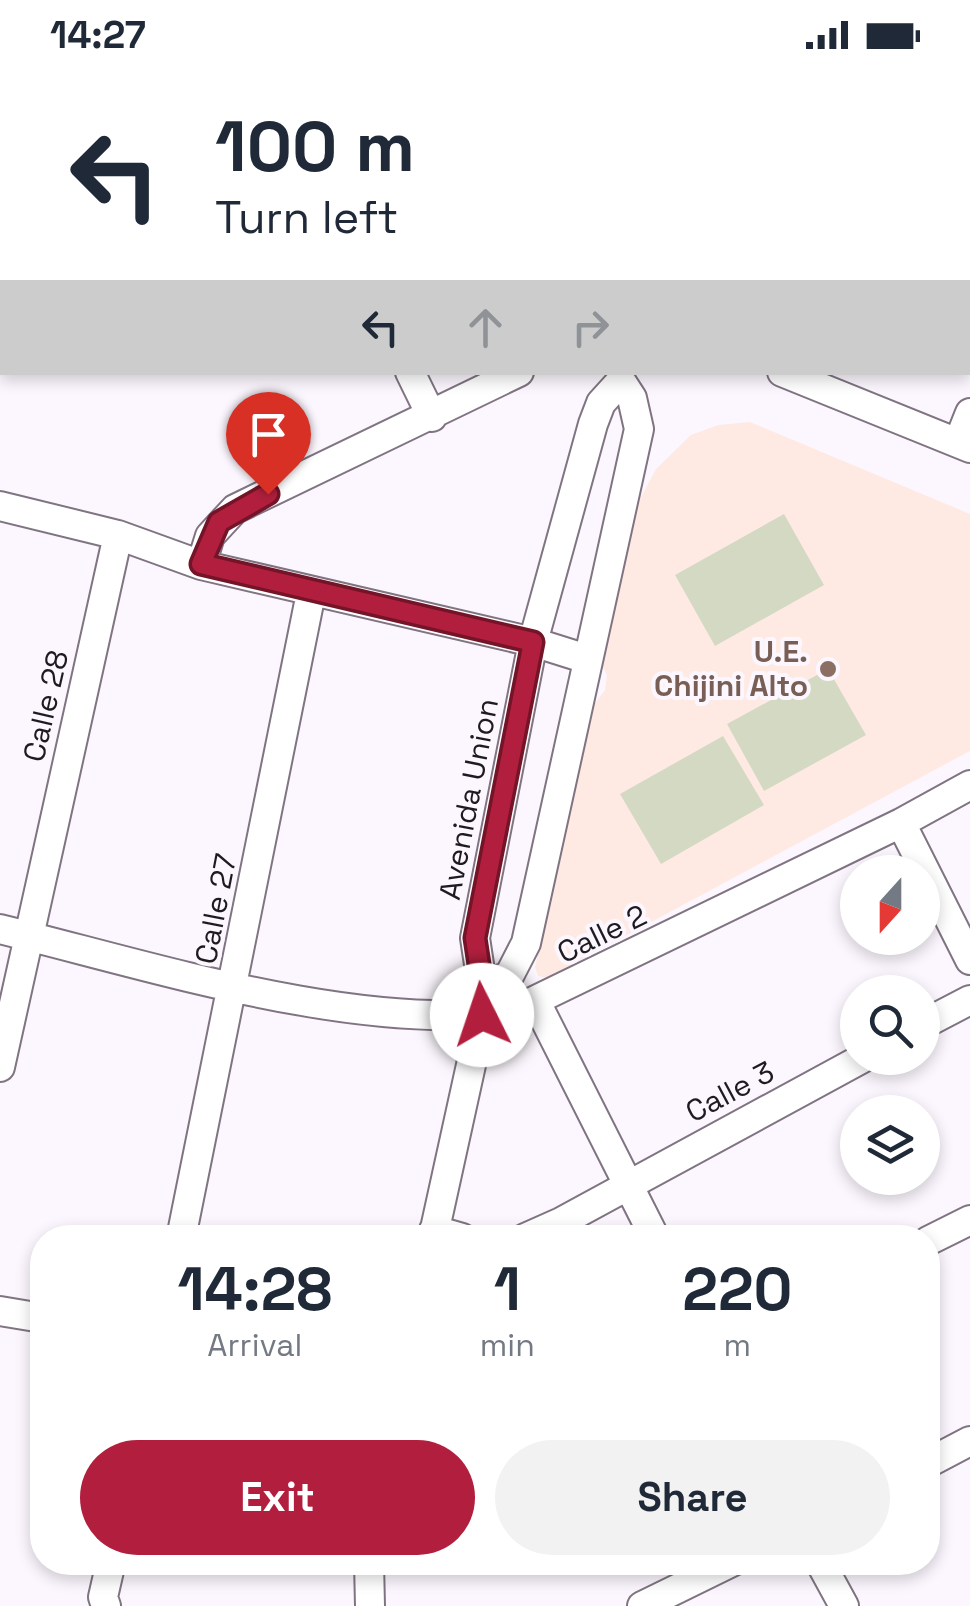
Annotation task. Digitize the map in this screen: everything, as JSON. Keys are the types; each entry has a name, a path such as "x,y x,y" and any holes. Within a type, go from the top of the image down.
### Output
{"street":[{"path":"411,375 432,417"},
{"path":"201,564 210,536 236,509 513,375"},
{"path":"789,375 964,445 970,413"},
{"path":"489,982 510,976 526,943 639,429 622,377"},
{"name":"Avenida Union","path":"435,1225 489,982 480,971 475,938 533,642 593,424 601,403 622,377"},
{"path":"0,506 118,535 201,564 311,593 533,642 586,659"},
{"name":"Calle 28","path":"0,1066 14,932 118,535"},
{"name":"Calle 27","path":"184,1225 311,593"},
{"name":"Calle 2","path":"14,932 346,1008 482,1015 512,1012 901,824 970,785"},
{"path":"901,824 970,960"},
{"path":"940,1016 970,1000"},
{"path":"536,1002 649,1225"},
{"name":"Calle 3","path":"549,1225 840,1070"},
{"path":"940,1235 970,1220"},
{"path":"0,1311 30,1316"},
{"path":"940,1457 970,1441"},
{"path":"106,1606 103,1597 107,1575"},
{"path":"369,1575 370,1606"},
{"path":"642,1606 705,1575"},
{"path":"827,1575 844,1606"}],"shaded area":[{"path":"750,422 970,514 970,751 547,978 538,976 535,967 593,706 605,690 607,675 601,664 640,499 656,469 691,435 718,425"}],"green space":[{"path":"784,514 824,585 715,646 675,575"},
{"path":"828,669 866,735 764,791 727,724"},
{"path":"723,736 764,805 661,864 620,794"}],"place":[{"name":"U.E. Chijini Alto","path":"828,669"}],"route":[{"path":"268,494 219,522 201,564 311,593 533,642 475,938 480,971 489,982 482,1015"}]}
